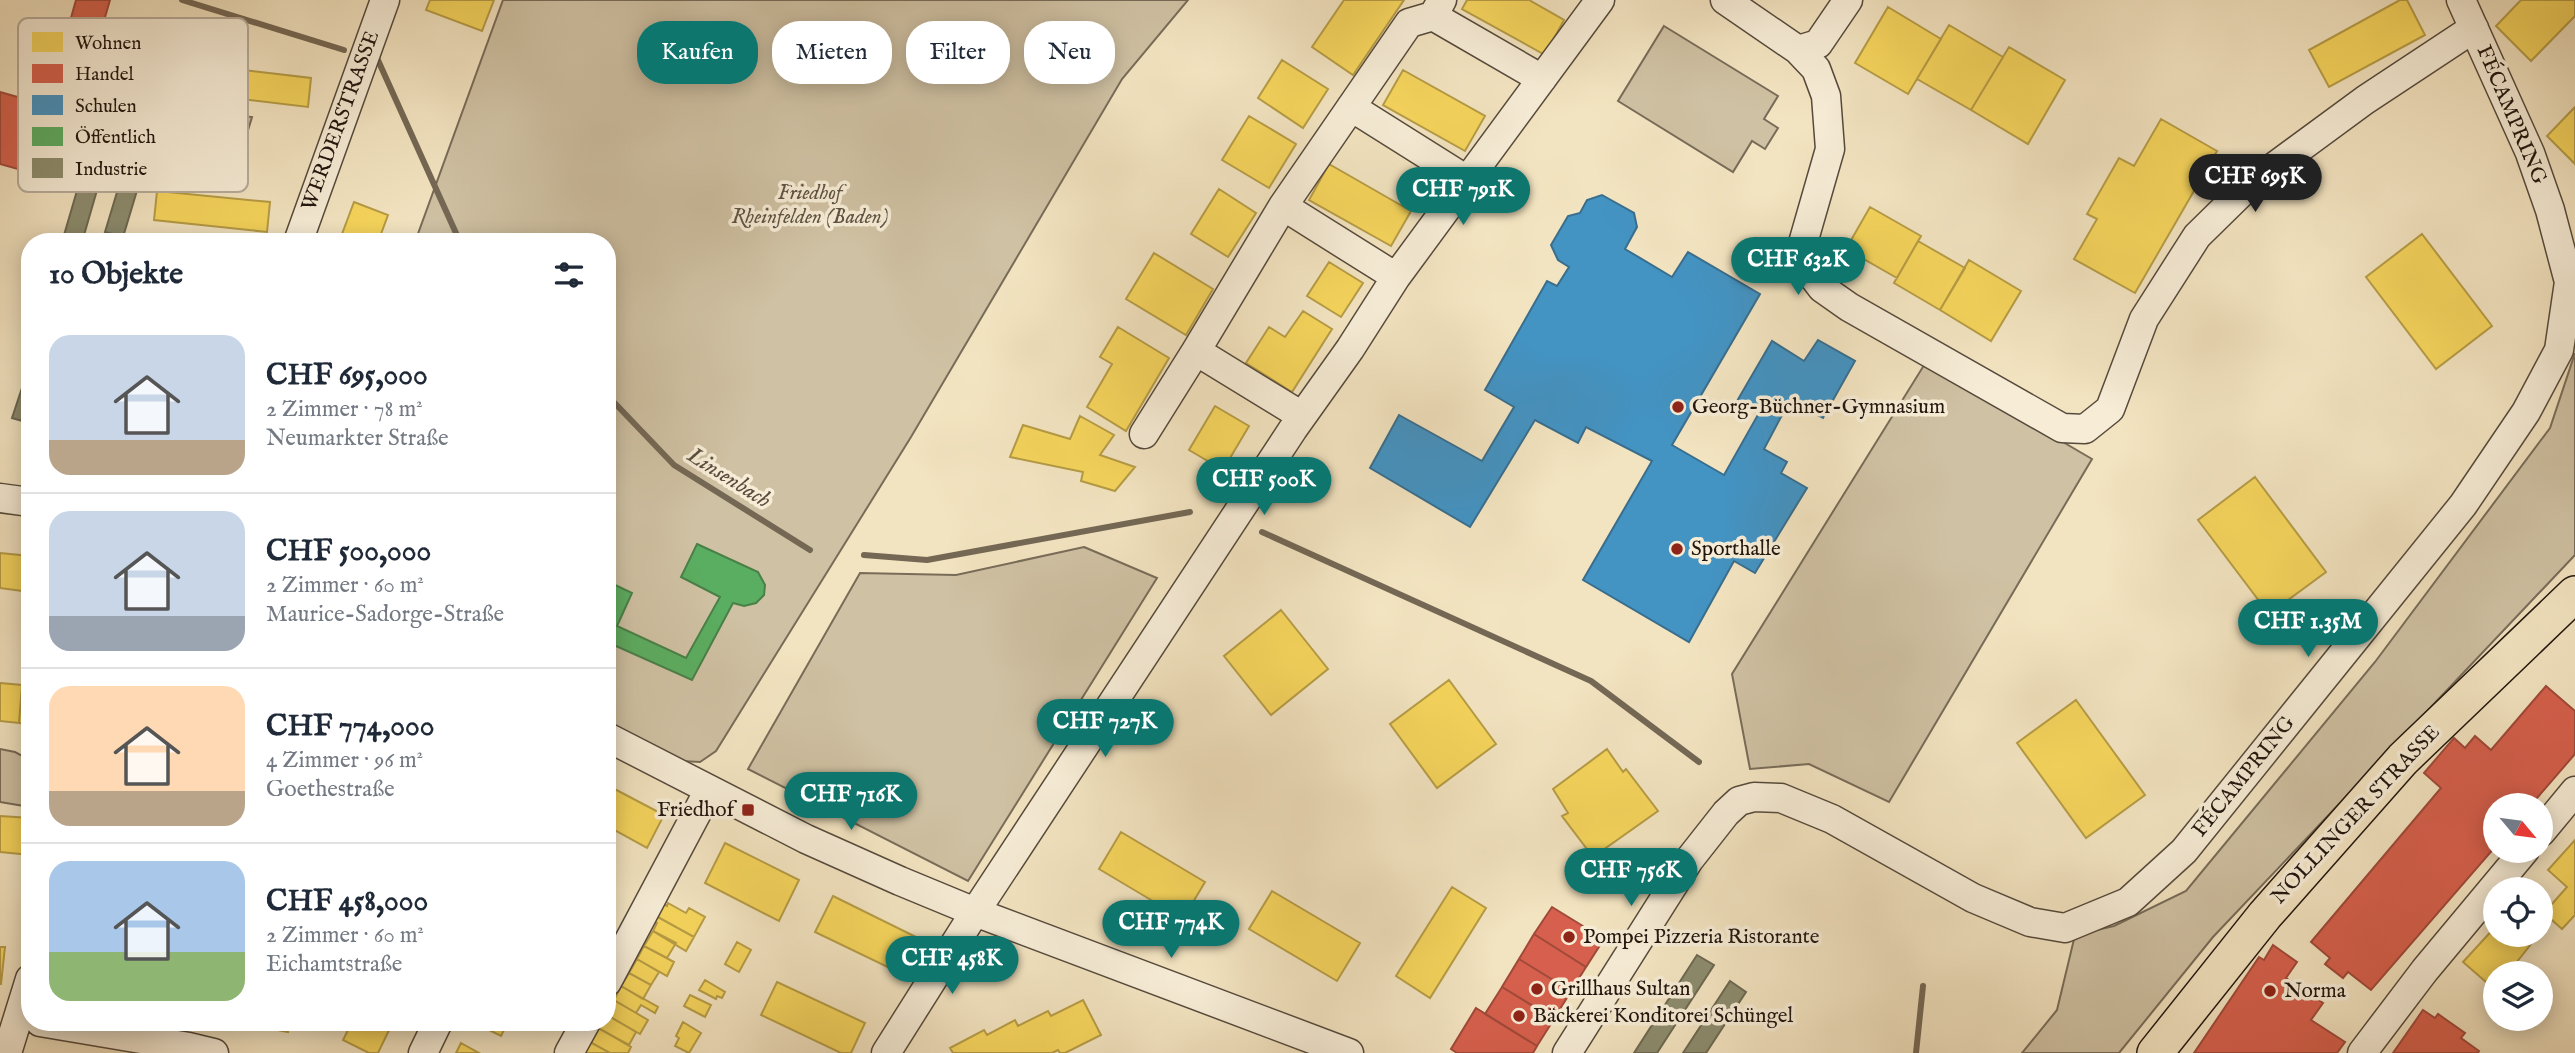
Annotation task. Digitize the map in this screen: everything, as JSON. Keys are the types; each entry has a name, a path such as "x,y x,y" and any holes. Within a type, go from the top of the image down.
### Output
{"main road":[{"name":"NOLLINGER STRASSE","path":"2155,1053 2265,915 2403,759 2575,594"}],"street":[{"name":"WERDERSTRASSE","path":"301,233 385,0"},
{"path":"886,1053 975,912 1396,277 1600,0"},
{"path":"1725,0 1798,50 1815,69 1826,96 1830,149 1803,243 1806,267 1822,288 1849,307 2050,422 2062,428 2085,429 2110,409 2144,319 2197,236 2248,186 2365,100 2474,28"},
{"path":"1798,50 1818,44 1848,0"},
{"name":"FÉCAMPRING","path":"1567,1053 1696,850 1739,801 1754,797 1781,797 1832,819 1973,898 2030,922 2065,928 2128,902 2184,850 2463,505 2526,412 2559,350 2569,282 2550,210 2530,153 2461,0"},
{"path":"1144,434 1283,206 1409,23 1438,8 1542,79"},
{"path":"1350,107 1467,180"},
{"path":"1283,206 1396,277"},
{"path":"1196,351 1302,416"},
{"path":"0,498 21,501"},
{"path":"616,742 806,839 975,912 1349,1053"},
{"path":"616,965 709,790"},
{"path":"2553,818 2575,791"},
{"path":"2362,1053 2425,970 2514,863"},
{"path":"7,1053 21,1021"},
{"path":"119,1031 200,1041"},
{"path":"423,1053 434,1031"},
{"path":"569,1053 581,1031"}],"green space":[{"name":"Friedhof Rheinfelden (Baden)","path":"503,0 1188,0 1122,79 911,437 716,751 700,762 681,761 616,728 616,233 418,233"},
{"path":"1664,26 1778,96 1764,119 1778,128 1765,149 1752,141 1733,172 1618,101"},
{"path":"2575,353 2575,555 2213,937 2119,1053 2022,1053 2057,1010 2075,935 2114,926 2186,891 2375,662 2550,428"},
{"path":"1926,362 2092,459 1889,802 1809,764 1750,769 1732,674"},
{"path":"1084,547 1157,578 968,881 748,769 860,573 956,575"},
{"path":"0,749 21,755 21,806 0,802"}],"building: Wohnen":[{"path":"430,0 494,0 482,31 426,10"},
{"path":"1344,0 1404,0 1353,75 1312,47"},
{"path":"1467,0 1529,0 1564,20 1545,55 1462,9"},
{"path":"2400,0 2407,0 2425,35 2329,87 2309,50"},
{"path":"2521,0 2575,0 2575,16 2531,61 2496,26"},
{"path":"1888,7 1941,39 1908,94 1855,63"},
{"path":"1949,25 2003,57 1971,110 1917,79"},
{"path":"2009,47 2065,80 2028,144 1971,110"},
{"path":"1282,60 1328,89 1303,128 1258,98"},
{"path":"248,70 311,78 308,107 248,100"},
{"path":"1403,70 1485,116 1465,151 1383,105"},
{"path":"2575,107 2575,164 2547,136"},
{"path":"1249,116 1296,144 1269,188 1222,160"},
{"path":"2161,119 2217,151 2135,293 2074,259 2097,219 2087,214 2119,158 2134,166"},
{"path":"1329,164 1411,211 1391,246 1309,200"},
{"path":"1219,189 1256,213 1228,257 1191,234"},
{"path":"157,192 270,202 267,232 154,220"},
{"path":"354,202 388,215 381,233 342,233"},
{"path":"1870,207 1921,236 1897,278 1846,249"},
{"path":"2422,234 2492,326 2436,369 2366,277"},
{"path":"1918,241 1965,268 1940,310 1894,283"},
{"path":"1154,253 1213,289 1186,335 1126,299"},
{"path":"1969,260 2021,291 1991,341 1940,310"},
{"path":"1329,262 1363,283 1341,317 1307,296"},
{"path":"1303,311 1332,329 1292,392 1246,363 1269,327 1285,337"},
{"path":"1118,327 1169,358 1126,431 1087,407 1112,364 1100,357"},
{"path":"1215,406 1249,426 1223,470 1189,450"},
{"path":"1080,416 1114,435 1100,455 1135,467 1115,491 1081,481 1083,472 1010,457 1023,425 1070,439"},
{"path":"2255,477 2326,572 2269,614 2198,520"},
{"path":"0,553 21,555 21,591 0,588"},
{"path":"1281,610 1328,669 1271,715 1224,656"},
{"path":"1449,680 1496,744 1437,788 1390,724"},
{"path":"0,683 21,685 19,723 0,721"},
{"path":"2076,700 2145,795 2086,838 2017,743"},
{"path":"1607,749 1623,772 1626,769 1658,811 1593,857 1562,816 1568,813 1553,789"},
{"path":"616,790 664,815 647,848 616,831"},
{"path":"0,816 21,817 21,854 0,852"},
{"path":"1121,832 1205,882 1183,919 1099,869"},
{"path":"2575,840 2575,915 2562,929 2553,921 2553,903 2567,887 2548,870"},
{"path":"725,843 799,880 779,921 705,883"},
{"path":"1452,887 1486,908 1430,998 1396,976"},
{"path":"1272,891 1360,943 1337,981 1249,929"},
{"path":"833,896 918,938 900,973 815,932"},
{"path":"668,903 686,913 689,908 705,917 694,937 656,916 663,904 667,906"},
{"path":"656,916 694,937 686,951 653,931 657,923 653,922"},
{"path":"653,931 676,943 667,958 644,946"},
{"path":"2483,940 2483,947 2529,947 2518,961 2483,961 2483,979 2463,962"},
{"path":"737,942 751,950 739,972 725,964"},
{"path":"644,946 674,962 667,976 637,959"},
{"path":"0,947 5,947 1,984 0,984"},
{"path":"637,959 659,972 651,985 629,973"},
{"path":"629,973 651,985 643,999 621,986"},
{"path":"705,980 725,992 722,998 717,996 716,999 699,990"},
{"path":"777,982 865,1023 851,1053 841,1053 761,1015"},
{"path":"621,986 658,1007 655,1013 641,1005 636,1013 616,1001"},
{"path":"690,995 711,1005 705,1017 684,1006"},
{"path":"1083,1000 1101,1035 1065,1053 1058,1050 1052,1053 953,1053 950,1048 984,1030 987,1035 1015,1020 1018,1026 1048,1011 1051,1016"},
{"path":"616,1001 648,1020 640,1034 616,1020"},
{"path":"616,1020 636,1032 629,1045 603,1031 616,1031"},
{"path":"683,1022 701,1033 689,1053 675,1046 679,1038 676,1036"},
{"path":"348,1031 389,1031 378,1053 369,1053 343,1040"},
{"path":"491,1031 504,1031 501,1036"},
{"path":"596,1031 603,1031 631,1047 628,1053 610,1053 590,1042"},
{"path":"590,1042 610,1053 584,1053"},
{"path":"461,1043 479,1053 456,1053"}],"building: Handel":[{"path":"76,0 110,0 105,18 71,18"},
{"path":"0,92 18,97 18,169 0,164"},
{"path":"2546,686 2575,711 2575,754 2541,793 2483,793 2483,861 2371,990 2348,972 2343,978 2325,964 2330,958 2311,942 2441,788 2424,773 2454,738 2465,748 2475,736 2491,750"},
{"name":"Pompei Pizzeria Ristorante","path":"1552,907 1604,939 1586,967 1534,934"},
{"path":"1534,934 1586,967 1571,991 1519,959"},
{"name":"Norma","path":"2273,945 2297,962 2286,978 2323,1003 2311,1020 2345,1042 2337,1053 2194,1053 2259,957 2264,960"},
{"name":"Grillhaus Sultan","path":"1519,959 1571,991 1554,1019 1502,987"},
{"name":"Bäckerei Konditorei Schüngel","path":"1502,987 1554,1019 1537,1046 1485,1014"},
{"path":"1476,1008 1537,1046 1533,1053 1457,1053 1451,1049"},
{"path":"2423,1010 2435,1018 2438,1014 2465,1033 2461,1038 2479,1051 2478,1053 2393,1053"}],"building: Schulen":[{"path":"1602,195 1634,213 1637,227 1625,249 1672,277 1688,252 1760,294 1672,445 1724,475 1759,413 1737,401 1772,341 1804,361 1818,340 1855,361 1823,418 1790,400 1764,449 1787,462 1781,473 1807,488 1755,573 1734,561 1689,642 1583,580 1652,461 1586,427 1578,443 1535,420 1470,527 1370,468 1399,415 1482,461 1514,407 1485,390 1547,281 1557,286 1569,267 1558,260 1551,245 1568,216 1580,213 1587,200"}],"building: Öffentlich":[{"path":"697,544 758,572 765,585 764,595 756,603 744,606 733,603 692,680 616,646 616,585 632,593 617,626 686,658 720,597 681,577"}],"building: Industrie":[{"path":"77,192 96,192 85,233 65,233"},
{"path":"117,192 137,192 124,233 105,232"},
{"path":"21,391 21,421 12,418"},
{"path":"1697,955 1714,965 1657,1053 1634,1053"},
{"path":"1730,981 1746,992 1706,1053 1683,1053"}],"waterway":[{"path":"182,0 240,18"},
{"path":"248,20 344,50"},
{"name":"Linsenbach","path":"377,58 456,233"},
{"name":"Linsenbach","path":"616,404 674,465 810,550"},
{"path":"864,555 927,560 1190,512"},
{"path":"1262,532 1591,681 1699,762"},
{"path":"1916,1053 1923,986"}],"place":[{"name":"Georg-Büchner-Gymnasium","path":"1678,407"},
{"name":"Sporthalle","path":"1677,549"},
{"name":"Friedhof","path":"748,810"},
{"name":"Pompei Pizzeria Ristorante","path":"1569,937"},
{"name":"Grillhaus Sultan","path":"1537,989"},
{"name":"Norma","path":"2270,991"},
{"name":"Bäckerei Konditorei Schüngel","path":"1519,1016"}]}
